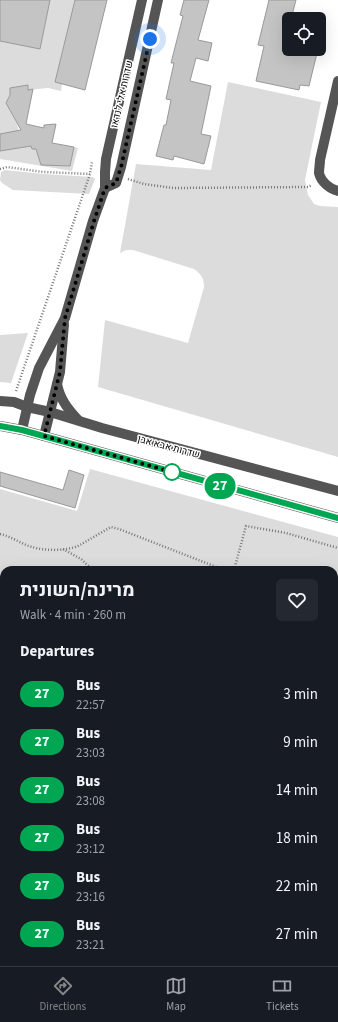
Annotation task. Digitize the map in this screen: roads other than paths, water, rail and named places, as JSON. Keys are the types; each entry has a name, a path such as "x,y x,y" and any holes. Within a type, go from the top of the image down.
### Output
{"street":[{"name":"שדרות אלי לנדאו","path":"22,430 32,386 39,368 65,318 105,188 106,159 142,0"},
{"name":"שדרות אלי לנדאו","path":"105,188 116,183 121,167 158,0"},
{"path":"338,81 320,160 319,173 326,185 338,191"},
{"name":"שדרות אלי לנדאו","path":"44,436 60,372 65,318"},
{"path":"57,383 59,393 66,407 79,421"},
{"path":"5,401 16,399 32,386"},
{"name":"שדרות אבא אבן","path":"5,401 338,491"},
{"path":"0,426 22,430 338,518"}]}
